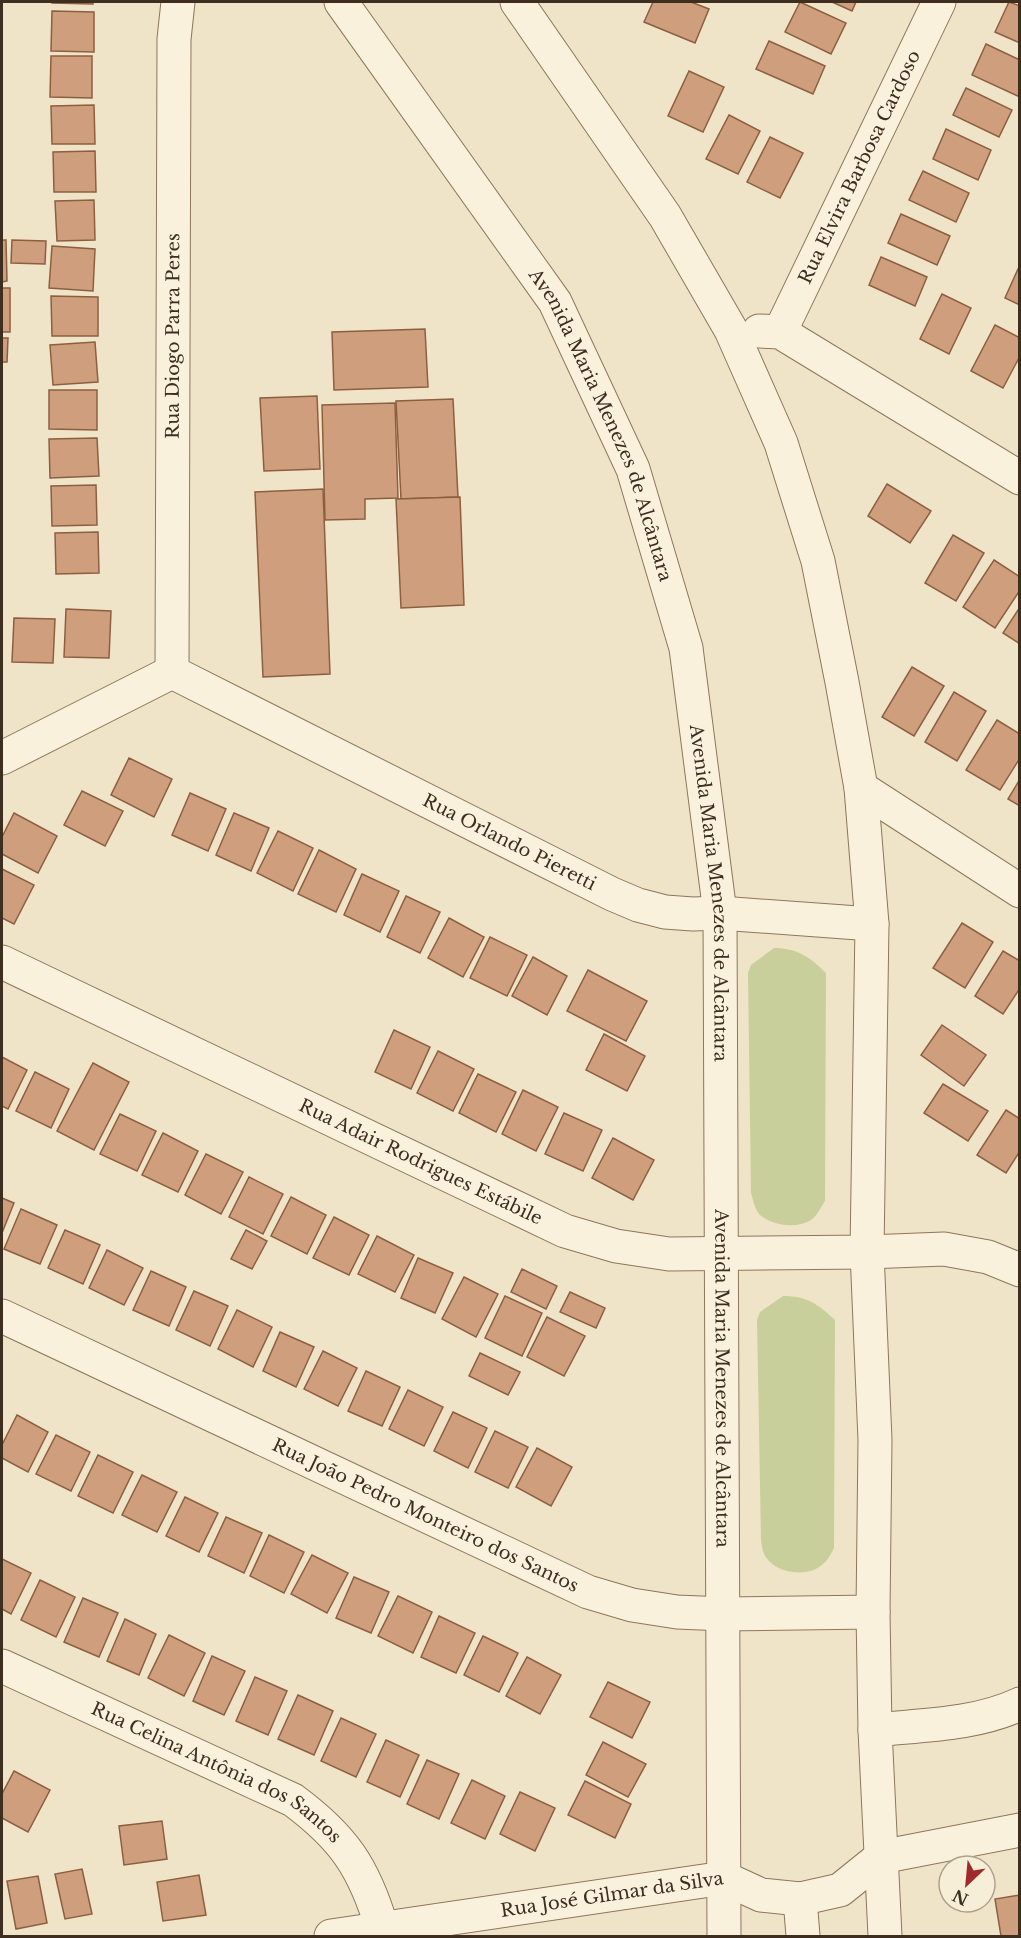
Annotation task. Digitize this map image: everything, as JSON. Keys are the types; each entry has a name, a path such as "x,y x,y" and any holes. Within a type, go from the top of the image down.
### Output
{"street":[{"name":"Rua Diogo Parra Peres","path":"172,672 174,39 178,2"},
{"name":"Avenida Maria Menezes de Alcântara","path":"341,2 555,302 633,469 686,648 720,912 724,1936"},
{"path":"517,2 665,216 730,330 780,443 818,561 861,788 872,924 867,1252 875,1440 874,1730 885,1936"},
{"name":"Rua Elvira Barbosa Cardoso","path":"780,332 939,2"},
{"path":"730,330 780,332 1020,478"},
{"path":"2,758 172,672"},
{"name":"Rua Orlando Pieretti","path":"172,672 638,905 665,912 693,914 720,912 872,924"},
{"path":"861,788 1020,891"},
{"name":"Rua Adair Rodrigues Estábile","path":"2,962 565,1231 616,1246 658,1252 722,1254 944,1249 988,1257 1020,1270"},
{"name":"Rua João Pedro Monteiro dos Santos","path":"2,1316 588,1592 643,1607 677,1612 724,1614 873,1612"},
{"name":"Rua Celina Antônia dos Santos","path":"2,1666 293,1800 319,1819 347,1850 373,1897 382,1928"},
{"path":"874,1730 982,1718 1020,1704"},
{"name":"Rua José Gilmar da Silva","path":"331,1936 724,1878 761,1895 800,1899 840,1890 881,1857 1020,1830"},
{"path":"800,1899 802,1936"}],"green space":[{"path":"774,948 803,954 826,973 825,1201 811,1220 799,1225 778,1224 765,1219 755,1208 751,1193 748,973 751,965"},
{"path":"783,1296 812,1302 835,1320 834,1548 823,1564 804,1572 789,1571 775,1566 764,1555 761,1540 757,1320 760,1312"}],"building":[{"path":"93,2 93,4 52,3"},
{"path":"653,2 691,2 709,9 695,43 644,22"},
{"path":"800,2 846,23 831,54 785,32"},
{"path":"832,2 856,2 852,11"},
{"path":"1009,2 1020,6 1020,43 995,32"},
{"path":"52,11 94,12 94,52 51,51"},
{"path":"769,41 825,66 813,94 756,69"},
{"path":"986,44 1020,60 1020,97 972,75"},
{"path":"51,56 92,56 92,98 50,97"},
{"path":"689,71 724,87 703,132 668,116"},
{"path":"966,88 1012,110 999,137 953,115"},
{"path":"94,105 95,144 52,144 51,106"},
{"path":"729,115 760,131 738,174 706,159"},
{"path":"946,129 991,150 978,180 933,159"},
{"path":"770,137 803,153 780,198 747,182"},
{"path":"95,151 96,192 54,192 53,152"},
{"path":"923,171 969,193 956,222 909,200"},
{"path":"94,200 95,240 57,241 55,201"},
{"path":"901,214 950,236 937,265 888,243"},
{"path":"2,240 6,240 7,281 2,282"},
{"path":"12,240 46,241 45,264 11,263"},
{"path":"52,246 95,249 93,291 49,288"},
{"path":"881,257 927,277 915,306 869,285"},
{"path":"1018,269 1020,270 1020,305 1005,298"},
{"path":"2,288 10,288 10,332 2,332"},
{"path":"942,294 971,308 949,354 920,339"},
{"path":"51,296 98,297 98,336 52,336"},
{"path":"995,325 1020,338 1020,356 1003,388 971,371"},
{"path":"425,329 428,387 334,390 332,332"},
{"path":"2,338 8,338 7,362 2,362"},
{"path":"95,342 98,382 53,385 50,345"},
{"path":"49,390 97,390 97,430 49,429"},
{"path":"317,396 320,469 264,471 260,398"},
{"path":"453,399 458,497 401,499 396,401"},
{"path":"395,403 398,498 365,499 365,519 325,520 322,405"},
{"path":"97,438 99,476 50,478 49,439"},
{"path":"887,484 931,511 910,543 868,516"},
{"path":"96,485 97,525 52,526 51,486"},
{"path":"323,489 330,674 263,677 255,492"},
{"path":"460,497 464,605 401,608 396,499"},
{"path":"98,532 99,573 56,574 55,533"},
{"path":"953,535 984,553 956,601 925,583"},
{"path":"994,560 1020,577 1020,590 995,628 963,607"},
{"path":"1020,607 1020,644 1003,633"},
{"path":"66,609 111,611 109,658 64,657"},
{"path":"14,618 55,619 53,663 12,662"},
{"path":"912,667 944,686 914,736 882,717"},
{"path":"954,692 986,711 957,761 925,742"},
{"path":"997,720 1020,734 1020,758 1000,790 966,770"},
{"path":"129,758 172,779 154,817 111,795"},
{"path":"1020,779 1020,806 1008,799"},
{"path":"82,791 123,811 105,846 64,825"},
{"path":"190,793 226,809 208,851 172,835"},
{"path":"14,813 57,836 38,873 2,854 2,837"},
{"path":"234,813 269,828 251,871 216,855"},
{"path":"278,831 313,848 293,891 257,873"},
{"path":"319,850 356,869 336,912 298,894"},
{"path":"2,869 34,885 14,924 2,918"},
{"path":"362,874 399,891 380,932 344,915"},
{"path":"406,896 440,912 420,953 387,937"},
{"path":"449,918 484,937 463,977 428,958"},
{"path":"962,923 993,942 965,988 933,968"},
{"path":"490,937 527,955 507,996 470,978"},
{"path":"1003,951 1020,961 1020,988 1003,1014 975,996"},
{"path":"533,957 567,976 547,1015 512,996"},
{"path":"588,970 647,1001 626,1041 567,1011"},
{"path":"942,1025 986,1055 964,1086 921,1055"},
{"path":"394,1030 430,1047 411,1089 375,1072"},
{"path":"604,1034 645,1056 627,1091 586,1070"},
{"path":"438,1051 474,1069 453,1111 417,1093"},
{"path":"2,1057 27,1070 8,1109 2,1106"},
{"path":"93,1063 129,1082 94,1150 57,1131"},
{"path":"35,1072 69,1089 51,1128 16,1111"},
{"path":"478,1074 516,1092 496,1132 459,1113"},
{"path":"943,1084 988,1111 968,1141 924,1113"},
{"path":"523,1090 558,1107 536,1151 502,1134"},
{"path":"1006,1110 1020,1119 1020,1151 1006,1173 977,1155"},
{"path":"564,1113 602,1130 583,1171 545,1154"},
{"path":"120,1114 156,1131 137,1171 100,1154"},
{"path":"163,1133 198,1151 178,1192 142,1175"},
{"path":"613,1138 654,1160 633,1200 592,1178"},
{"path":"206,1154 243,1172 221,1214 185,1195"},
{"path":"249,1177 283,1194 263,1234 229,1217"},
{"path":"291,1197 326,1215 307,1254 271,1236"},
{"path":"2,1198 14,1203 2,1233"},
{"path":"21,1209 57,1225 40,1264 4,1249"},
{"path":"334,1217 369,1235 349,1275 313,1258"},
{"path":"65,1230 100,1245 83,1284 48,1268"},
{"path":"246,1230 267,1241 252,1269 231,1259"},
{"path":"377,1236 414,1255 395,1292 358,1274"},
{"path":"107,1250 143,1268 124,1305 89,1288"},
{"path":"418,1258 453,1273 435,1313 401,1298"},
{"path":"522,1269 557,1286 546,1309 511,1292"},
{"path":"151,1271 186,1287 169,1326 133,1310"},
{"path":"464,1277 498,1294 476,1337 442,1319"},
{"path":"194,1291 228,1306 210,1346 176,1330"},
{"path":"570,1292 605,1308 596,1328 560,1312"},
{"path":"505,1296 542,1313 522,1356 485,1338"},
{"path":"237,1310 272,1327 253,1367 218,1349"},
{"path":"547,1317 585,1336 564,1376 527,1357"},
{"path":"280,1332 314,1347 296,1387 263,1371"},
{"path":"323,1351 357,1368 338,1406 304,1389"},
{"path":"480,1353 520,1372 508,1395 469,1376"},
{"path":"366,1371 400,1387 382,1426 348,1411"},
{"path":"408,1390 443,1407 424,1446 389,1429"},
{"path":"453,1412 487,1428 468,1468 434,1451"},
{"path":"17,1415 48,1432 28,1472 2,1458 2,1445"},
{"path":"495,1431 528,1447 508,1488 475,1472"},
{"path":"56,1435 90,1452 71,1491 36,1474"},
{"path":"537,1448 572,1467 551,1506 516,1487"},
{"path":"98,1455 133,1472 113,1513 78,1496"},
{"path":"142,1475 177,1492 157,1532 122,1515"},
{"path":"185,1497 218,1513 199,1552 166,1536"},
{"path":"226,1517 262,1533 244,1573 208,1556"},
{"path":"269,1535 304,1552 284,1593 250,1576"},
{"path":"312,1555 348,1573 327,1613 291,1594"},
{"path":"2,1559 31,1573 11,1614 2,1609"},
{"path":"354,1577 389,1592 371,1633 336,1618"},
{"path":"40,1580 75,1597 56,1637 21,1620"},
{"path":"398,1596 432,1612 413,1653 378,1636"},
{"path":"83,1598 118,1613 99,1657 64,1642"},
{"path":"439,1616 475,1633 456,1673 421,1657"},
{"path":"125,1619 156,1634 139,1675 107,1661"},
{"path":"169,1635 205,1653 184,1696 148,1678"},
{"path":"483,1636 518,1653 499,1692 464,1675"},
{"path":"212,1656 245,1671 224,1715 193,1701"},
{"path":"527,1657 561,1675 540,1714 506,1696"},
{"path":"255,1677 287,1691 268,1735 236,1721"},
{"path":"608,1682 650,1702 632,1738 590,1717"},
{"path":"298,1695 333,1711 314,1755 278,1739"},
{"path":"341,1718 376,1734 356,1777 321,1761"},
{"path":"386,1740 419,1755 400,1797 367,1782"},
{"path":"603,1742 646,1764 628,1797 586,1775"},
{"path":"427,1760 459,1774 439,1819 407,1804"},
{"path":"14,1771 50,1790 28,1832 2,1818 2,1794"},
{"path":"472,1780 505,1796 485,1839 451,1823"},
{"path":"585,1781 631,1804 615,1838 568,1815"},
{"path":"520,1792 555,1808 535,1851 500,1834"},
{"path":"162,1821 167,1859 124,1865 119,1826"},
{"path":"82,1869 92,1914 65,1919 55,1874"},
{"path":"199,1875 206,1915 163,1921 157,1882"},
{"path":"38,1876 47,1923 16,1929 7,1881"},
{"path":"1020,1895 1020,1936 1001,1936 997,1899"}]}
